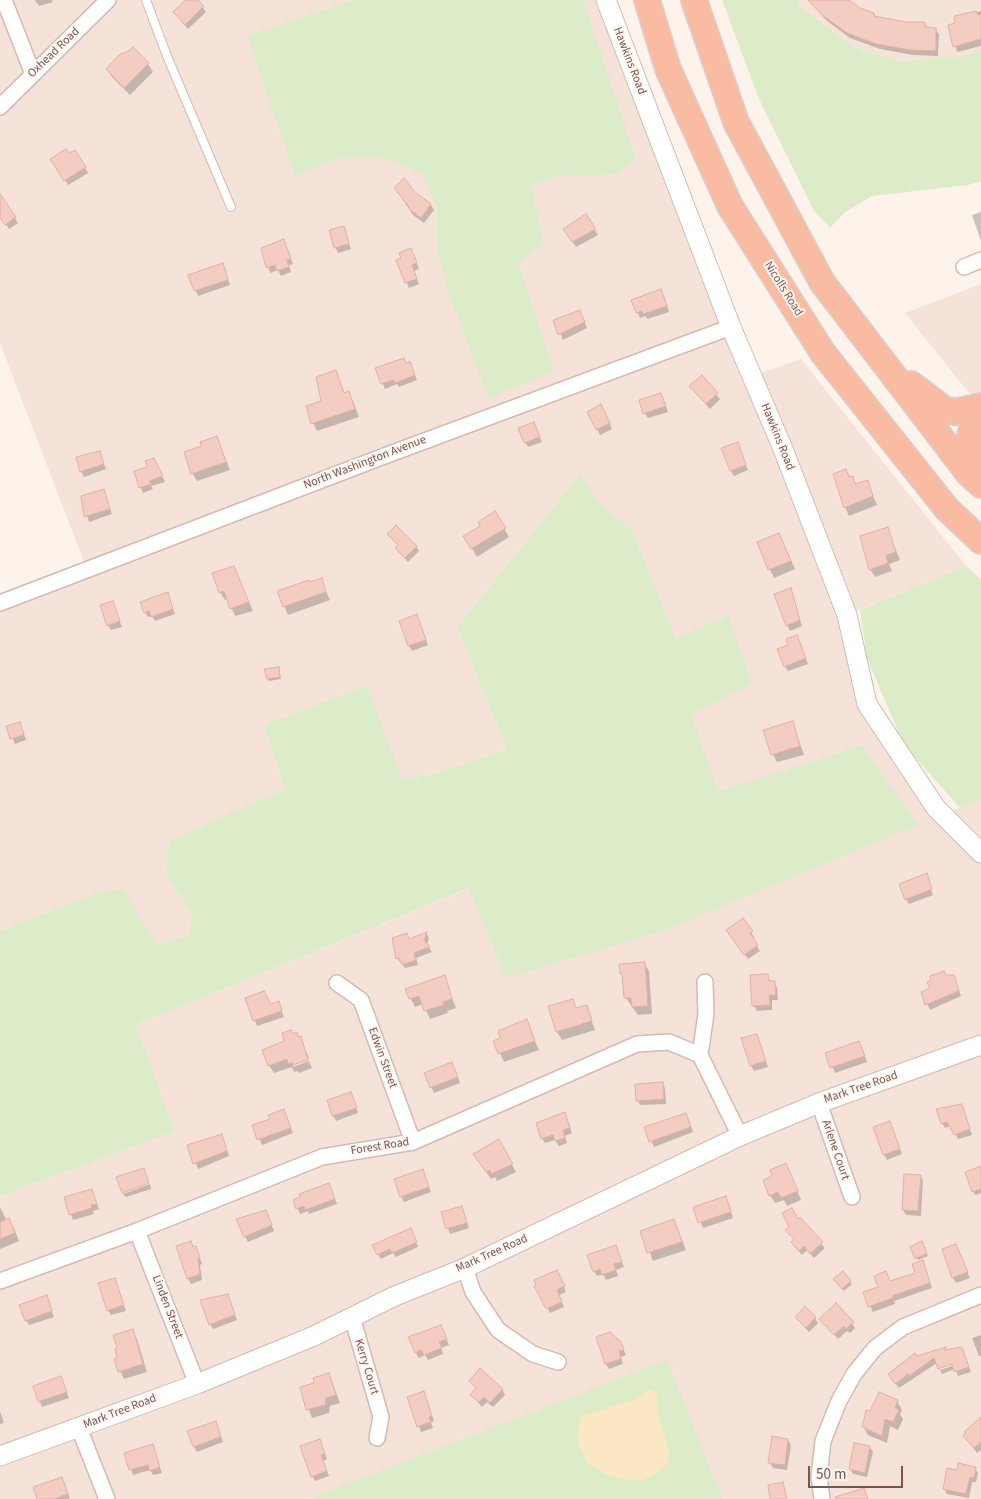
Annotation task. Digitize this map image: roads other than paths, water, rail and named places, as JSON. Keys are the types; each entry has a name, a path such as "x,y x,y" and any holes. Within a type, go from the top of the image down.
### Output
{"highway":[{"name":"Nicolls Road","path":"647,0 668,69 730,206 823,353 947,509 981,541"},
{"path":"694,0 736,122 822,282 969,474 981,485"},
{"path":"886,365 944,409 956,412 981,406"},
{"path":"981,416 970,434 971,442 981,459"}],"street":[{"path":"4,0 33,74"},
{"name":"Oxhead Road","path":"0,107 108,0"},
{"name":"Hawkins Road","path":"606,0 731,327 783,449 847,615 867,704 936,808 981,852"},
{"path":"964,267 981,260"},
{"name":"North Washington Avenue","path":"0,602 731,327"},
{"path":"705,982 706,1014 700,1055 740,1136"},
{"name":"Edwin Street","path":"337,983 361,1000 413,1142"},
{"name":"Forest Road","path":"0,1281 137,1231 322,1157 413,1142 637,1044 669,1042 700,1055"},
{"name":"Mark Tree Road","path":"0,1456 197,1384 314,1336 437,1277 464,1268 740,1136 819,1103 981,1045"},
{"name":"Arlene Court","path":"819,1103 852,1197"},
{"name":"Linden Street","path":"137,1231 197,1384"},
{"path":"464,1268 473,1292 498,1330 533,1354 558,1362"},
{"path":"822,1499 819,1477 822,1442 839,1401 854,1374 875,1348 903,1327 981,1295"},
{"name":"Kerry Court","path":"352,1317 382,1417 377,1438"},
{"path":"79,1428 107,1499"}],"lane":[{"path":"146,0 167,56 231,207"}]}
